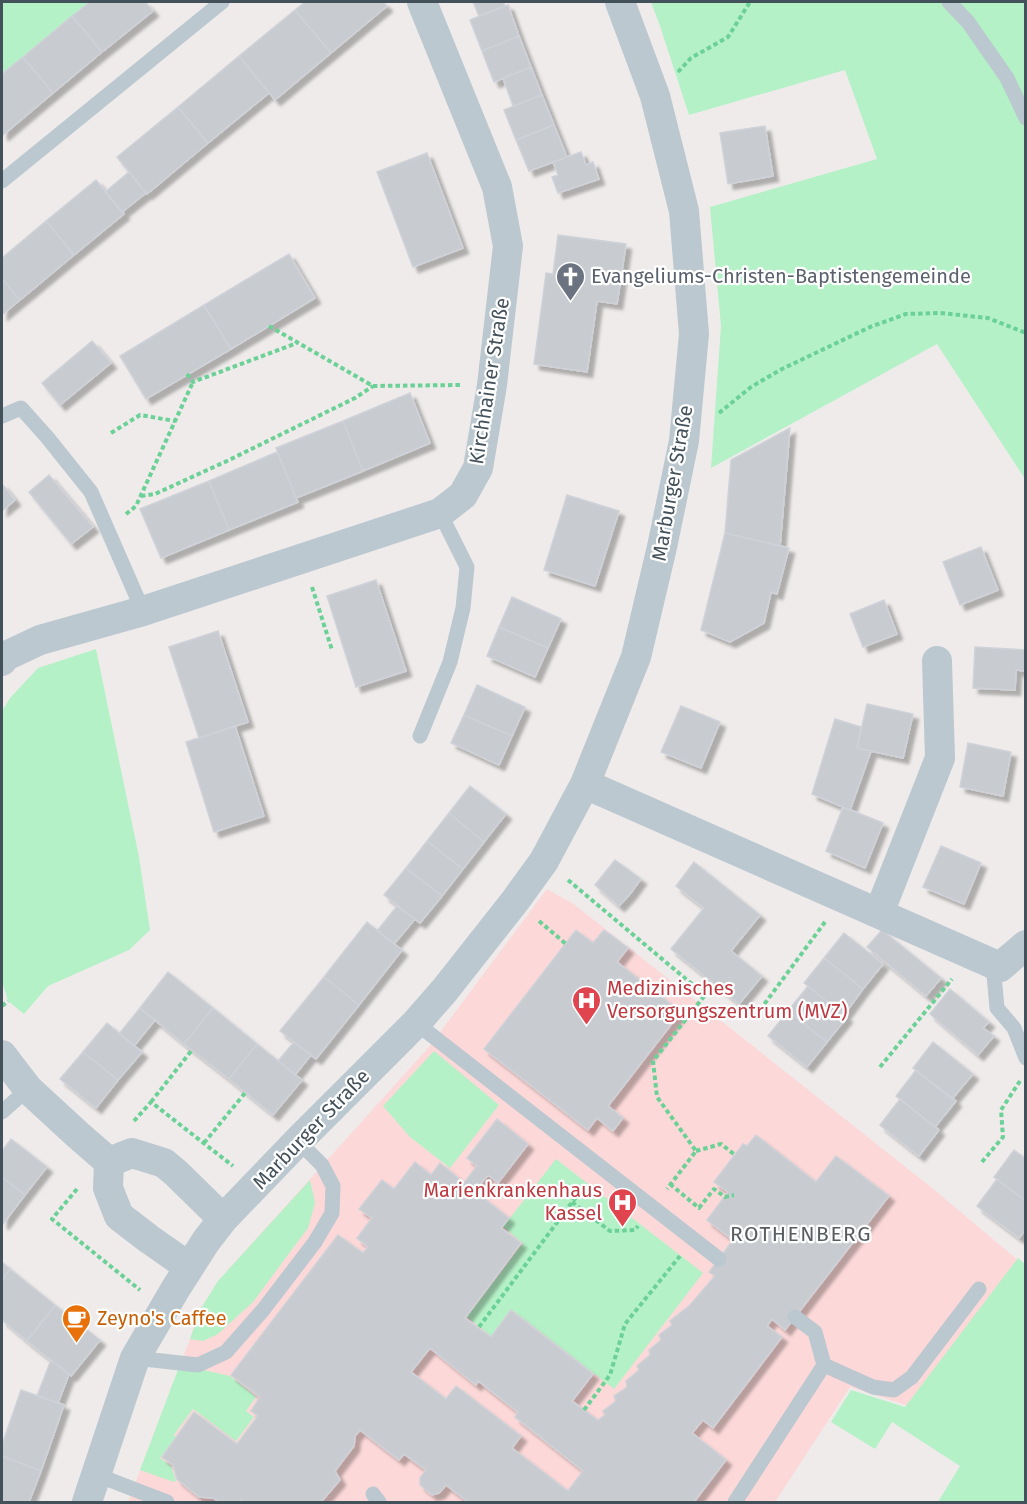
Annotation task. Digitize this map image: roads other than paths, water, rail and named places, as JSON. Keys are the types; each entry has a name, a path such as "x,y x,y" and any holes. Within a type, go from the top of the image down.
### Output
{"street":[{"name":"Kirchhainer Straße","path":"3,656 40,640 143,611 440,513 463,495 478,468 492,385 508,246 497,187 422,2"},
{"name":"Marburger Straße","path":"87,1503 135,1358 189,1267 223,1219 416,1023 444,991 544,861 585,784 636,657 684,441 694,334 684,211 655,96 620,2"},
{"path":"879,913 940,758 937,661"},
{"path":"585,784 1000,967 1026,945"},
{"path":"2,1055 28,1089 106,1159 108,1188 120,1216 189,1267"},
{"path":"106,1159 132,1153 164,1163 223,1219"}],"lane":[{"path":"2,181 222,2"},
{"path":"949,2 968,22 1007,78 1026,118"},
{"path":"2,416 21,408 91,492 143,611"},
{"path":"420,736 450,662 464,608 467,567 440,513"},
{"path":"981,959 997,1008 1014,1028 1026,1058"},
{"path":"416,1023 719,1259"},
{"path":"2,1112 28,1089"},
{"path":"135,1358 198,1365 226,1352 315,1242 332,1213 333,1186 322,1165 298,1141"},
{"path":"824,1365 873,1387 894,1390 912,1377 979,1288"},
{"path":"735,1503 824,1365 815,1332 795,1317"},
{"path":"97,1474 168,1503"}],"place":[{"name":"Evangeliums-Christen-Baptistengemeinde","path":"570,302"},
{"name":"Medizinisches Versorgungszentrum (MVZ)","path":"586,1026"},
{"name":"Marienkrankenhaus Kassel","path":"623,1228"},
{"name":"Zeyno's Caffee","path":"76,1344"}],"district":[{"name":"ROTHENBERG","path":"801,1234"}]}
